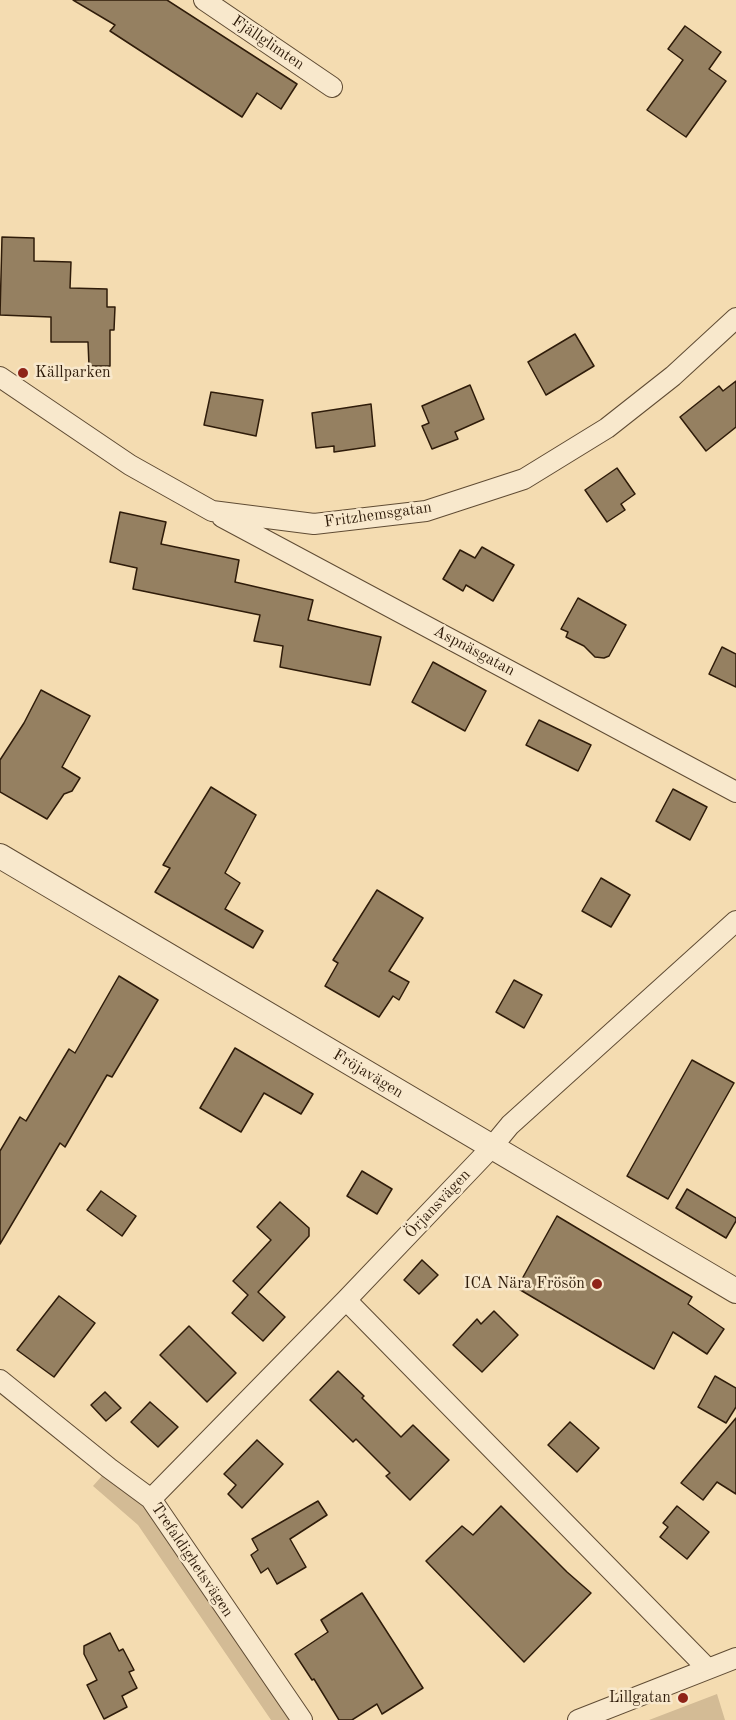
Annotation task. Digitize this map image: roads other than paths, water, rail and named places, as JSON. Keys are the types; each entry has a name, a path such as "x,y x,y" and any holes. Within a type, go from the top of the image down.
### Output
{"street":[{"name":"Fjällglimten","path":"204,0 332,87"},
{"name":"Fritzhemsgatan","path":"0,377 130,465 212,511 314,524 426,511 524,479 607,428 734,325"},
{"name":"Aspnäsgatan","path":"212,511 736,792"},
{"name":"Fröjavägen","path":"0,856 736,1291"},
{"name":"Örjansvägen","path":"151,1499 346,1300 491,1148 510,1125 736,921"},
{"path":"346,1300 708,1669"},
{"name":"Trefaldighetsvägen","path":"0,1380 151,1499 302,1720"},
{"path":"578,1720 736,1658"}],"place":[{"name":"Källparken","path":"23,373"},
{"name":"ICA Nära Frösön","path":"597,1284"},
{"name":"Lillgatan","path":"683,1698"}]}
